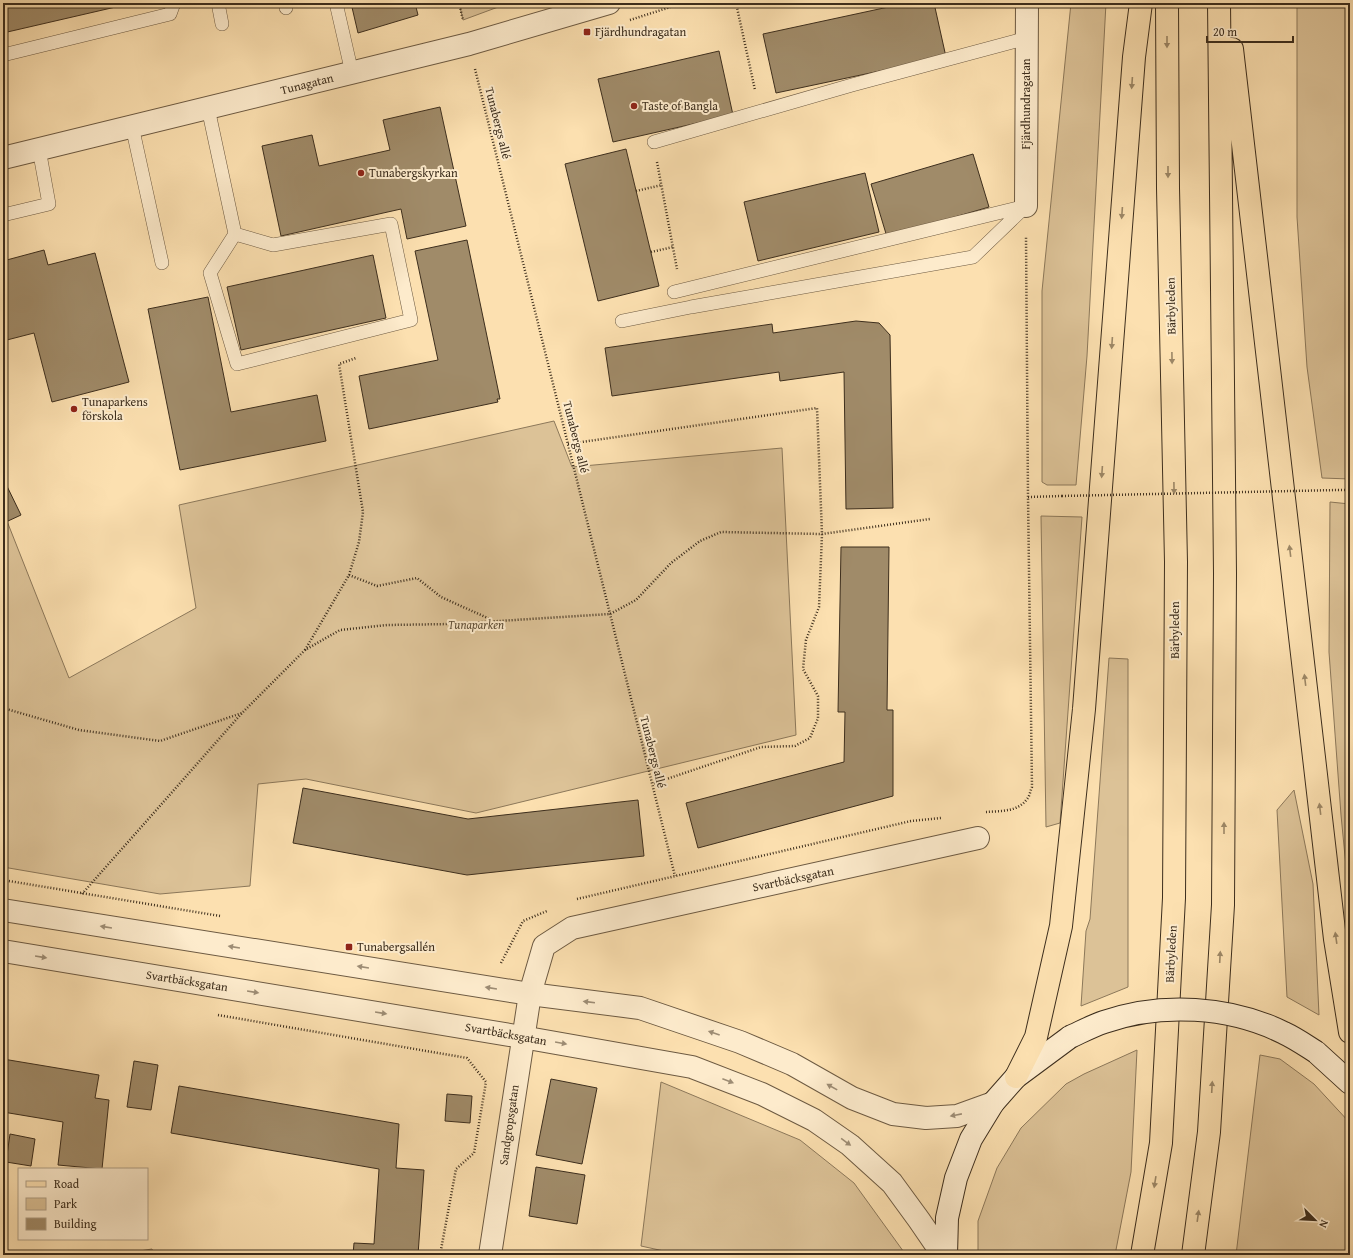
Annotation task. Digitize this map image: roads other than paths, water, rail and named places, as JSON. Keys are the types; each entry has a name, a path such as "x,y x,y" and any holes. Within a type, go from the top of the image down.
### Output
{"main road":[{"path":"1016,1077 1036,1037 1061,926 1084,710 1134,57 1141,3"},
{"name":"Bärbyleden","path":"1142,1255 1161,1144 1174,898 1176,562 1168,188 1167,3"},
{"path":"1192,1255 1209,1132 1223,904 1225,573 1219,3"},
{"path":"1226,3 1334,931 1350,1032"}],"street":[{"name":"Tunagatan","path":"3,158 469,44 609,3"},
{"name":"Fjärdhundragatan","path":"1026,206 1027,3"},
{"name":"Svartbäcksgatan","path":"530,994 544,946 572,928 978,838"},
{"path":"3,910 530,994 640,1008 740,1042 792,1064 852,1098 893,1114 926,1118 957,1116 993,1103"},
{"name":"Svartbäcksgatan","path":"3,951 522,1037 692,1067 762,1094 814,1120 850,1145 892,1183 943,1255"},
{"name":"Sandgropsgatan","path":"490,1255 522,1037 530,994"},
{"path":"946,1255 947,1218 956,1178 971,1139 993,1103 1016,1077 1070,1037 1104,1022 1140,1013 1184,1010 1214,1011 1250,1019 1284,1033 1316,1052 1350,1083"}],"lane":[{"path":"3,55 170,14 174,3"},
{"path":"218,3 222,24"},
{"path":"336,3 352,72"},
{"path":"654,142 1026,38"},
{"path":"208,108 235,234 210,273 237,364 411,320 391,224 273,245 235,234"},
{"path":"132,126 162,263"},
{"path":"3,215 49,204 39,149"},
{"path":"677,291 1026,206"},
{"path":"622,321 691,307 973,257 1026,206"}],"place":[{"name":"Fjärdhundragatan","path":"587,32"},
{"name":"Taste of Bangla","path":"634,106"},
{"name":"Tunabergskyrkan","path":"361,173"},
{"name":"Tunaparkens förskola","path":"74,409"},
{"name":"Tunabergsallén","path":"349,947"}],"park label":[{"name":"Tunaparken","path":"476,625"}]}
